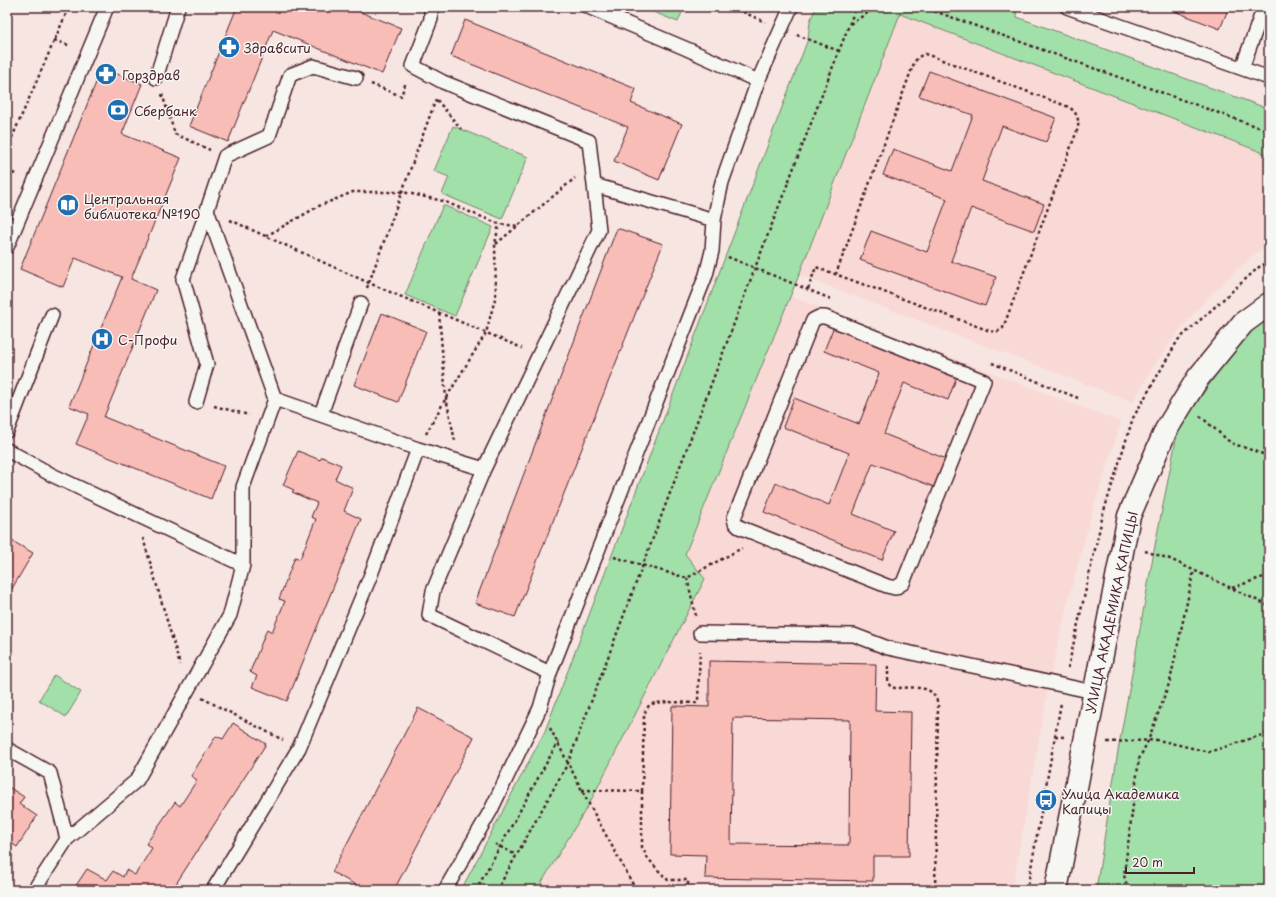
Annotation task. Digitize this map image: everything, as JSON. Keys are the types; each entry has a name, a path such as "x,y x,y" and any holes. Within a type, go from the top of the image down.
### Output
{"street":[{"name":"УЛИЦА АКАДЕМИКА КАПИЦЫ","path":"1056,890 1129,516 1166,430 1198,378 1243,323 1269,304"}],"lane":[{"path":"7,247 107,7"},
{"path":"156,78 178,7"},
{"path":"431,7 431,19 413,66 443,82 589,141 599,230 484,469 433,591 429,615 550,673"},
{"path":"588,7 758,81"},
{"path":"445,890 491,810 540,708 550,673 706,275 712,251 714,220 722,182 758,81 791,7"},
{"path":"1066,7 1269,78"},
{"path":"1242,68 1264,7"},
{"path":"196,402 207,364 183,279 225,156 269,136 290,76 313,66 356,78"},
{"path":"594,185 714,220"},
{"path":"34,890 68,839 137,780 230,615 243,566 243,487 275,399 207,210"},
{"path":"321,414 362,303"},
{"path":"7,431 52,315"},
{"path":"819,317 825,317 984,381 903,583 895,588 887,586 764,537 739,527 735,523 734,518 813,320 819,317"},
{"path":"275,399 418,449 484,469"},
{"path":"213,890 299,748 370,577 418,449"},
{"path":"7,450 52,475 243,566"},
{"path":"700,633 854,635 888,648 1094,692"},
{"path":"7,748 50,772 68,839"}],"path":[{"path":"7,149 69,7"},
{"path":"732,7 780,29"},
{"path":"497,890 568,763 755,268 856,7"},
{"path":"849,24 877,7"},
{"path":"923,7 1269,131"},
{"path":"808,39 839,51"},
{"path":"808,289 816,267 990,331 997,332 1003,328 1078,128 1079,120 1076,112 1069,107 934,57 925,54 918,57 914,63 836,274"},
{"path":"356,78 401,96 413,66"},
{"path":"156,78 175,134 225,156"},
{"path":"362,303 443,82"},
{"path":"436,99 461,129"},
{"path":"495,244 592,164"},
{"path":"266,236 318,206 352,192 402,192 443,201 499,224 518,226"},
{"path":"207,210 439,313 539,355"},
{"path":"418,449 446,398 486,333 496,295 495,244 499,224"},
{"path":"712,251 799,286"},
{"path":"439,313 446,398 459,462"},
{"path":"196,402 243,412"},
{"path":"1197,413 1231,443 1269,456"},
{"path":"137,516 187,691 299,748"},
{"path":"598,552 687,578 764,537"},
{"path":"1141,549 1194,570 1269,606"},
{"path":"1128,890 1124,875 1139,759 1148,741 1170,681 1194,570"},
{"path":"1232,588 1269,575"},
{"path":"687,578 700,633 698,700 696,703 657,703 646,709 644,716 642,847 656,870 668,880 688,880 688,890"},
{"path":"888,648 888,683 892,687 924,688 932,692 937,697 935,890"},
{"path":"540,708 636,890"},
{"path":"1103,742 1158,740 1209,752 1265,734 1269,736"},
{"path":"476,890 558,742"},
{"path":"582,790 642,791"},
{"path":"495,844 516,855"}],"shaded area":[{"path":"900,14 1269,155 1269,244 1251,257 1210,295 1174,337 1152,369 1133,402 799,275"},
{"path":"790,296 1121,422 1092,512 1068,600 1049,683 1012,890 537,890 589,804 705,580 685,554"}],"green space":[{"path":"641,7 684,7 678,22"},
{"path":"816,7 1015,7 1017,17 1269,109 1269,155 900,14 799,275 685,554 705,579 589,804 537,890 461,890 545,731 808,39 810,21"},
{"path":"453,126 528,157 502,219 442,194 449,177 434,171"},
{"path":"443,205 493,227 455,316 405,295"},
{"path":"1269,319 1269,890 1096,890 1118,751 1156,540 1178,430 1246,331"},
{"path":"54,675 81,692 66,717 39,700"}],"building":[{"path":"237,7 348,7 401,28 382,74 273,30 228,142 189,126"},
{"path":"1164,7 1229,7 1220,29"},
{"path":"465,20 636,89 631,103 682,124 659,180 614,161 628,127 451,56"},
{"path":"102,68 142,84 122,134 181,158 131,279 156,290 104,417 224,466 211,499 76,444 89,414 69,406 122,277 75,258 63,287 20,269"},
{"path":"929,71 1056,118 1046,142 1002,126 982,181 1044,204 1034,231 971,208 951,261 996,277 985,306 860,260 871,231 927,252 947,199 883,175 893,149 952,171 973,115 919,96"},
{"path":"617,228 663,244 515,617 475,603"},
{"path":"382,313 426,331 398,402 354,385"},
{"path":"834,326 957,376 948,400 904,383 884,434 946,459 934,487 873,463 853,514 894,531 882,560 764,512 776,483 829,505 849,453 783,427 794,398 859,424 879,373 824,351"},
{"path":"298,451 320,460 322,457 341,465 335,479 353,488 344,511 361,519 287,701 252,687 257,676 250,672 267,629 272,632 285,601 279,599 295,557 300,559 316,519 311,517 317,503 292,492 294,490 283,485"},
{"path":"7,538 33,553 7,597"},
{"path":"709,661 876,664 875,711 911,712 909,856 873,856 873,881 705,878 706,855 670,854 672,706 709,707","holes":["733,718 850,720 849,845 731,844"]},
{"path":"418,708 474,737 394,890 365,890 332,872"},
{"path":"233,723 266,744 172,890 73,890 87,869 107,880 113,871 123,877 126,870 135,875 152,848 146,844 175,802 180,806 197,780 191,776 216,736 223,739"},
{"path":"7,786 24,797 19,804 37,816 17,847 7,840"}],"place":[{"name":"Здравсити","path":"229,47"},
{"name":"Горздрав","path":"106,74"},
{"name":"Сбербанк","path":"118,110"},
{"name":"Центральная библиотека №190","path":"68,205"},
{"name":"С-Профи","path":"102,339"},
{"name":"Улица Академика Капицы","path":"1046,800"}]}
